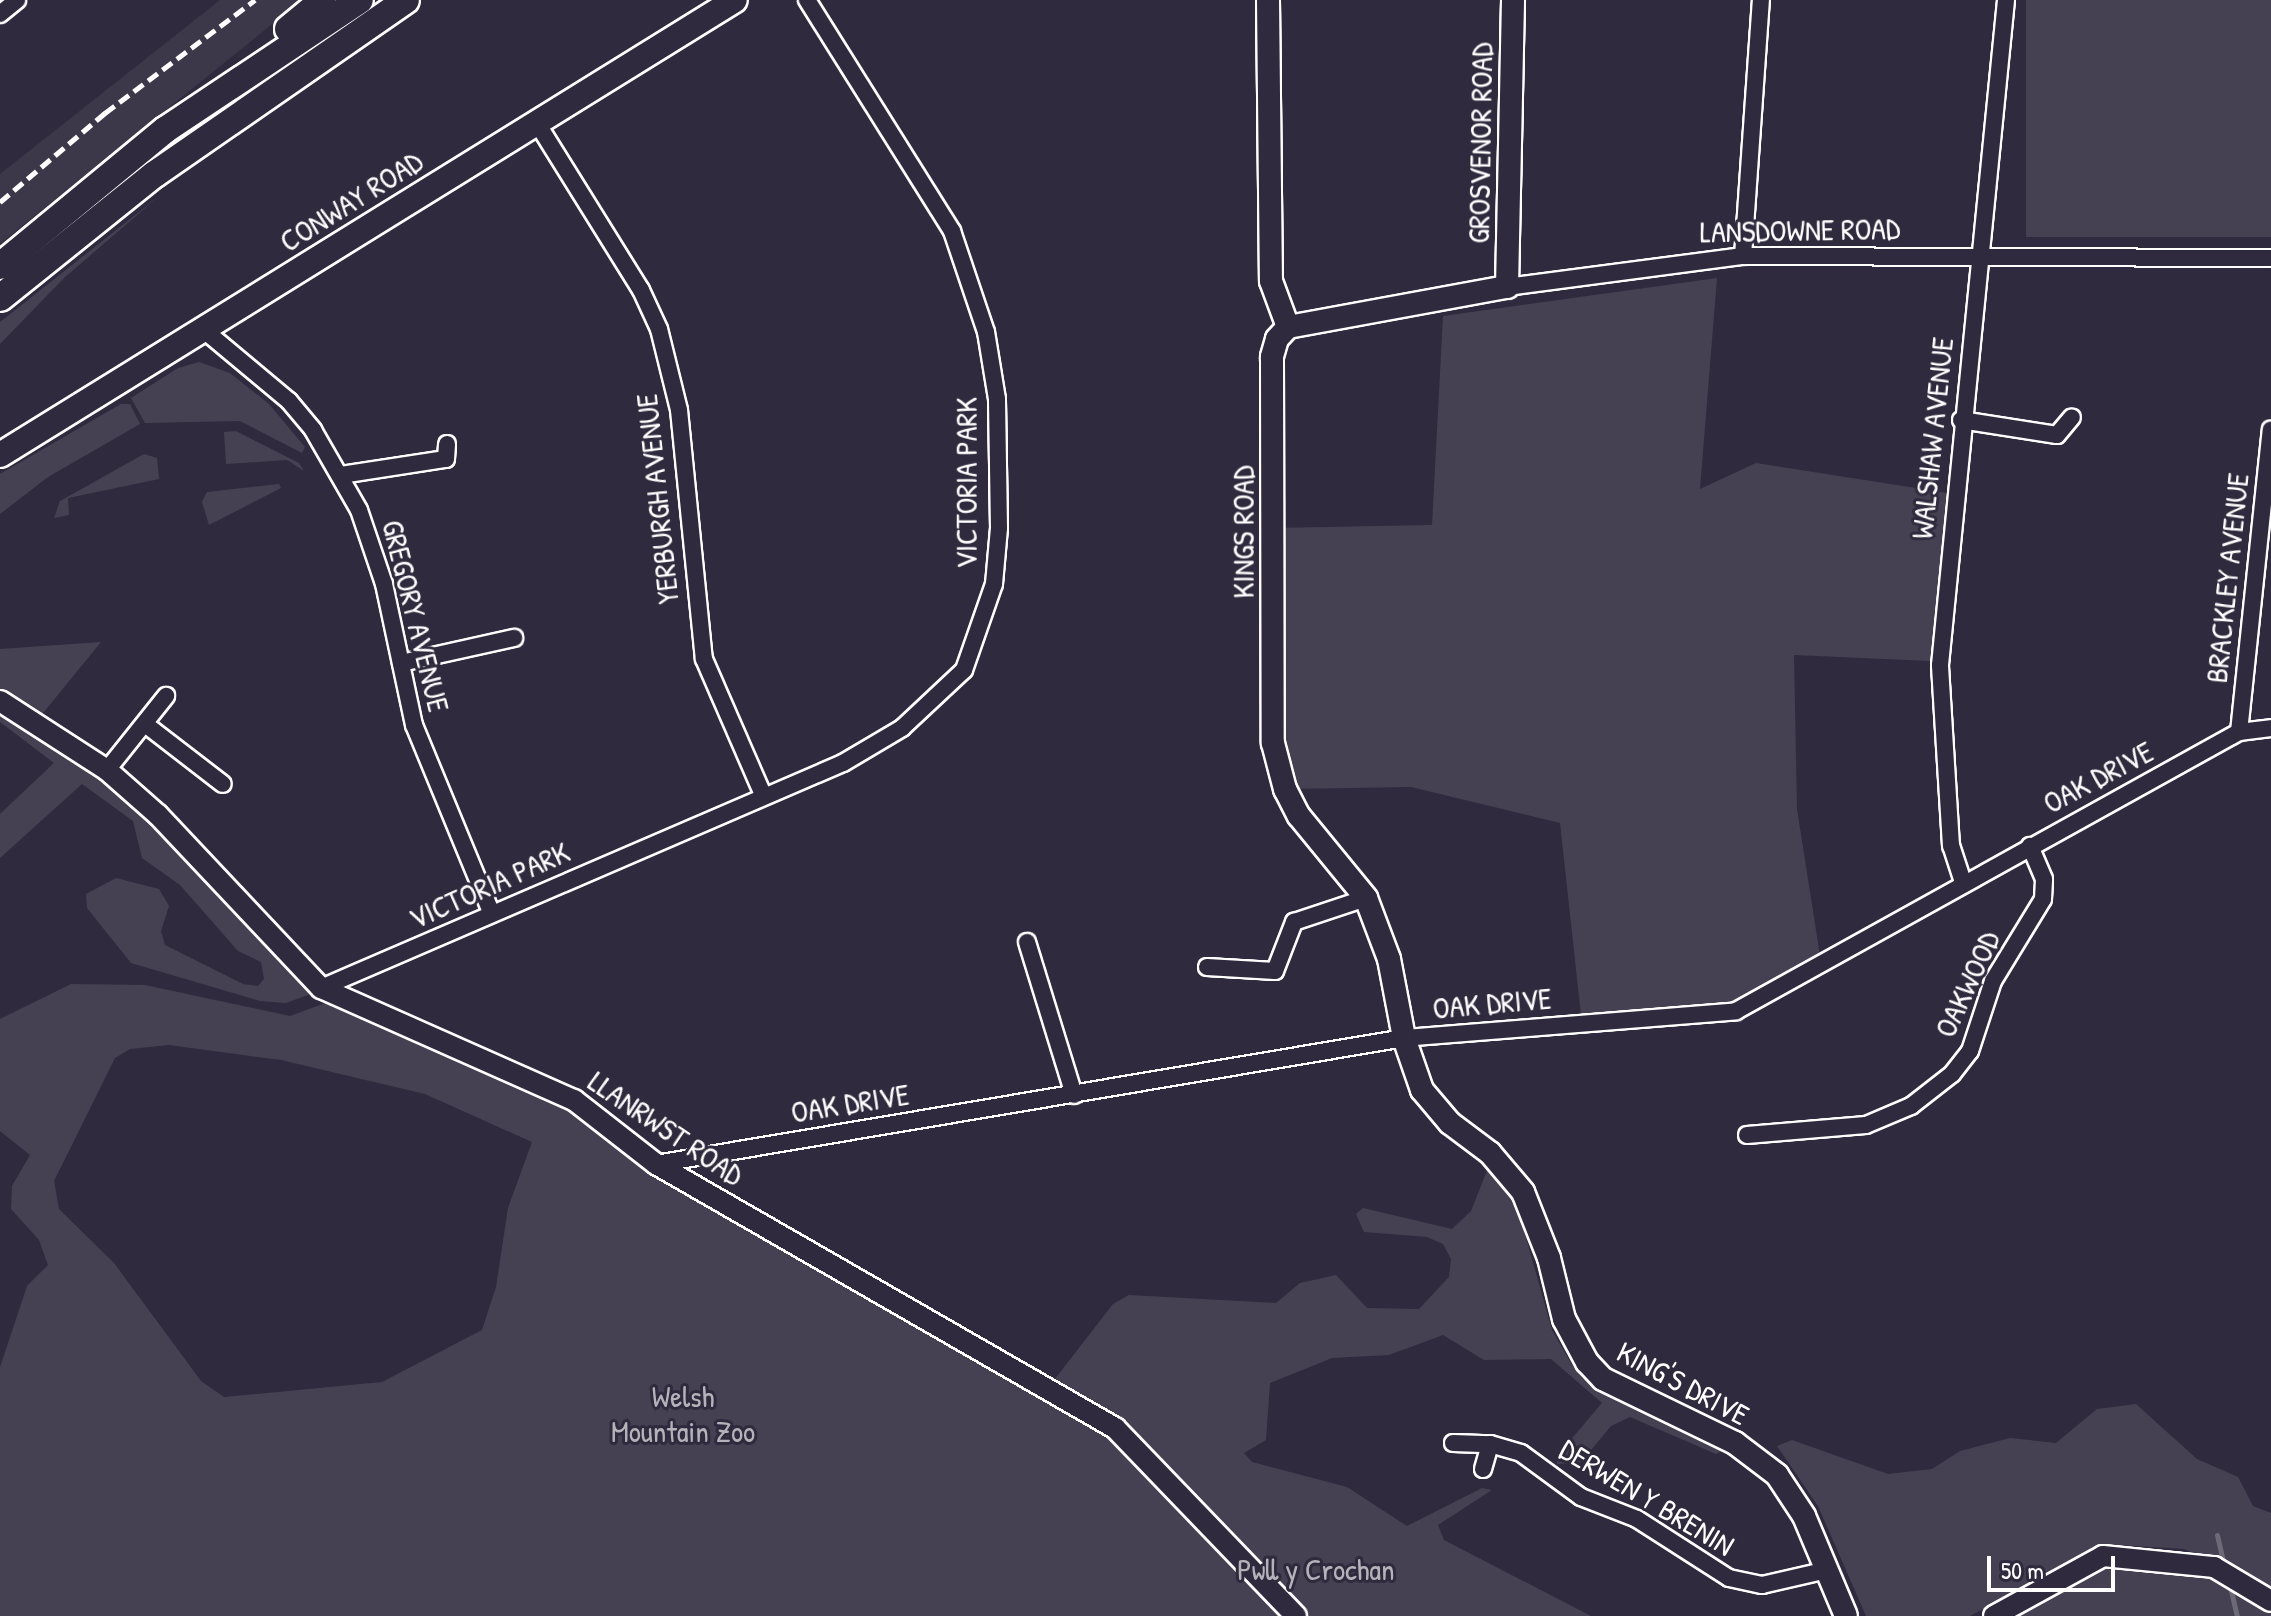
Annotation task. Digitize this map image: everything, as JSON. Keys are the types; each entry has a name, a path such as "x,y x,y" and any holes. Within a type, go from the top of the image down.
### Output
{"highway":[{"path":"0,266 323,0"},
{"path":"165,130 360,0"},
{"path":"0,298 167,165 406,0"}],"main road":[{"name":"CONWAY ROAD","path":"0,455 735,0"},
{"path":"1268,0 1271,281 1288,327"},
{"name":"GROSVENOR ROAD","path":"1507,287 1513,0"},
{"name":"LANSDOWNE ROAD","path":"1288,327 1507,287"},
{"name":"KINGS ROAD","path":"1288,327 1277,339 1272,357 1273,743 1281,778 1299,816 1366,898 1389,959 1404,1038"},
{"name":"KING'S DRIVE","path":"1404,1038 1413,1069 1435,1108 1490,1153 1523,1192 1549,1258 1564,1319 1587,1362 1633,1396 1758,1458 1792,1494 1846,1616"}],"street":[{"path":"0,14 17,0"},
{"name":"VICTORIA PARK","path":"321,988 843,763 902,728 964,670 994,584 999,528 997,399 973,280 952,231 807,0"},
{"path":"1743,256 1761,0"},
{"name":"WALSHAW AVENUE","path":"1963,882 1951,846 1940,665 1961,420 2006,0"},
{"name":"YERBURGH AVENUE","path":"537,123 641,290 659,329 679,410 704,659 763,795"},
{"name":"LANSDOWNE ROAD","path":"1507,287 1743,256 2271,258"},
{"name":"GREGORY AVENUE","path":"204,330 289,401 341,475 372,544 419,739 492,914"},
{"path":"1961,420 2057,435 2072,417"},
{"name":"BRACKLEY AVENUE","path":"2239,732 2271,430"},
{"path":"341,475 446,459 447,444"},
{"path":"401,663 514,638"},
{"path":"107,770 166,696"},
{"name":"LLANRWST ROAD","path":"0,701 107,770 158,815 321,988 574,1100 656,1164 1115,1428 1296,1616"},
{"path":"145,724 223,784"},
{"name":"OAK DRIVE","path":"656,1164 1404,1038 1736,1011 1963,882 2239,732 2271,728"},
{"name":"OAKWOOD","path":"1747,1135 1866,1125 1911,1106 1952,1074 1970,1051 1993,981 2043,899 2044,879 2030,846"},
{"path":"1207,967 1275,971 1294,922 1366,898"},
{"path":"1027,942 1074,1095"},
{"name":"DERWEN Y BRENIN","path":"1453,1443 1490,1444 1532,1459 1581,1497 1637,1519 1729,1578 1762,1585 1827,1570"},
{"path":"1483,1469 1490,1444"},
{"path":"1994,1616 2103,1556 2227,1575 2271,1601"}],"shaded area":[{"path":"220,0 302,0 0,244 0,174"}],"green space":[{"path":"2026,0 2271,0 2271,237 2026,237"},
{"path":"158,197 64,278 0,344 0,322"},
{"path":"1717,278 1700,489 1756,463 1948,493 1930,661 1794,655 1797,809 1821,962 1736,1011 1582,1024 1560,823 1411,787 1285,789 1272,528 1432,525 1443,316"},
{"path":"199,362 230,373 269,404 305,447 302,453 240,421 145,423 131,398 178,368"},
{"path":"121,404 130,404 140,424 48,477 0,514 0,474"},
{"path":"236,431 299,463 304,471 287,460 226,464 224,432"},
{"path":"144,454 157,458 159,479 68,498 69,515 54,518 60,501"},
{"path":"279,484 281,488 209,525 202,502 207,492"},
{"path":"101,642 39,718 0,691 0,649"},
{"path":"0,710 141,808 312,989 308,995 286,1003 260,1001 131,963 87,908 86,894 116,878 159,889 169,906 161,931 165,945 243,984 258,986 264,979 261,962 238,951 180,885 142,858 133,821 82,784 0,858 0,814 54,763 0,722"},
{"name":"Welsh Mountain Zoo","path":"71,984 145,985 290,1016 331,1001 562,1103 656,1164 1051,1384 1113,1304 1129,1295 1276,1303 1300,1283 1336,1275 1367,1308 1419,1309 1449,1277 1451,1259 1443,1244 1427,1237 1364,1232 1356,1214 1363,1208 1452,1229 1471,1211 1488,1168 1515,1199 1552,1330 1572,1365 1601,1388 1722,1451 1716,1454 1630,1417 1611,1426 1581,1462 1557,1464 1557,1456 1602,1403 1551,1359 1484,1360 1443,1335 1389,1355 1332,1358 1270,1383 1266,1440 1244,1453 1252,1462 1347,1487 1407,1526 1482,1488 1492,1490 1438,1525 1444,1540 1591,1616 0,1616 0,1367 27,1286 48,1265 39,1240 11,1209 12,1186 30,1155 0,1131 0,1019","holes":["169,1045 281,1060 425,1094 532,1142 508,1208 496,1287 482,1330 382,1382 224,1397 201,1381 114,1263 59,1209 54,1181 115,1058 130,1049"]},
{"path":"2136,1404 2197,1459 2238,1477 2253,1506 2271,1513 2271,1586 2184,1549 2101,1544 1970,1616 1866,1616 1818,1506 1777,1446 1792,1440 1888,1474 1932,1469 1960,1451 2010,1438 2056,1443 2097,1409"},
{"path":"2103,1556 2214,1567 2271,1601 2271,1616 1994,1616"}],"waterway":[{"path":"2217,1535 2224,1565"},
{"path":"2229,1582 2237,1616"}],"railway":[{"path":"0,202 105,113 255,0"}],"park label":[{"name":"Pwll y Crochan","path":"1316,1569"}]}
